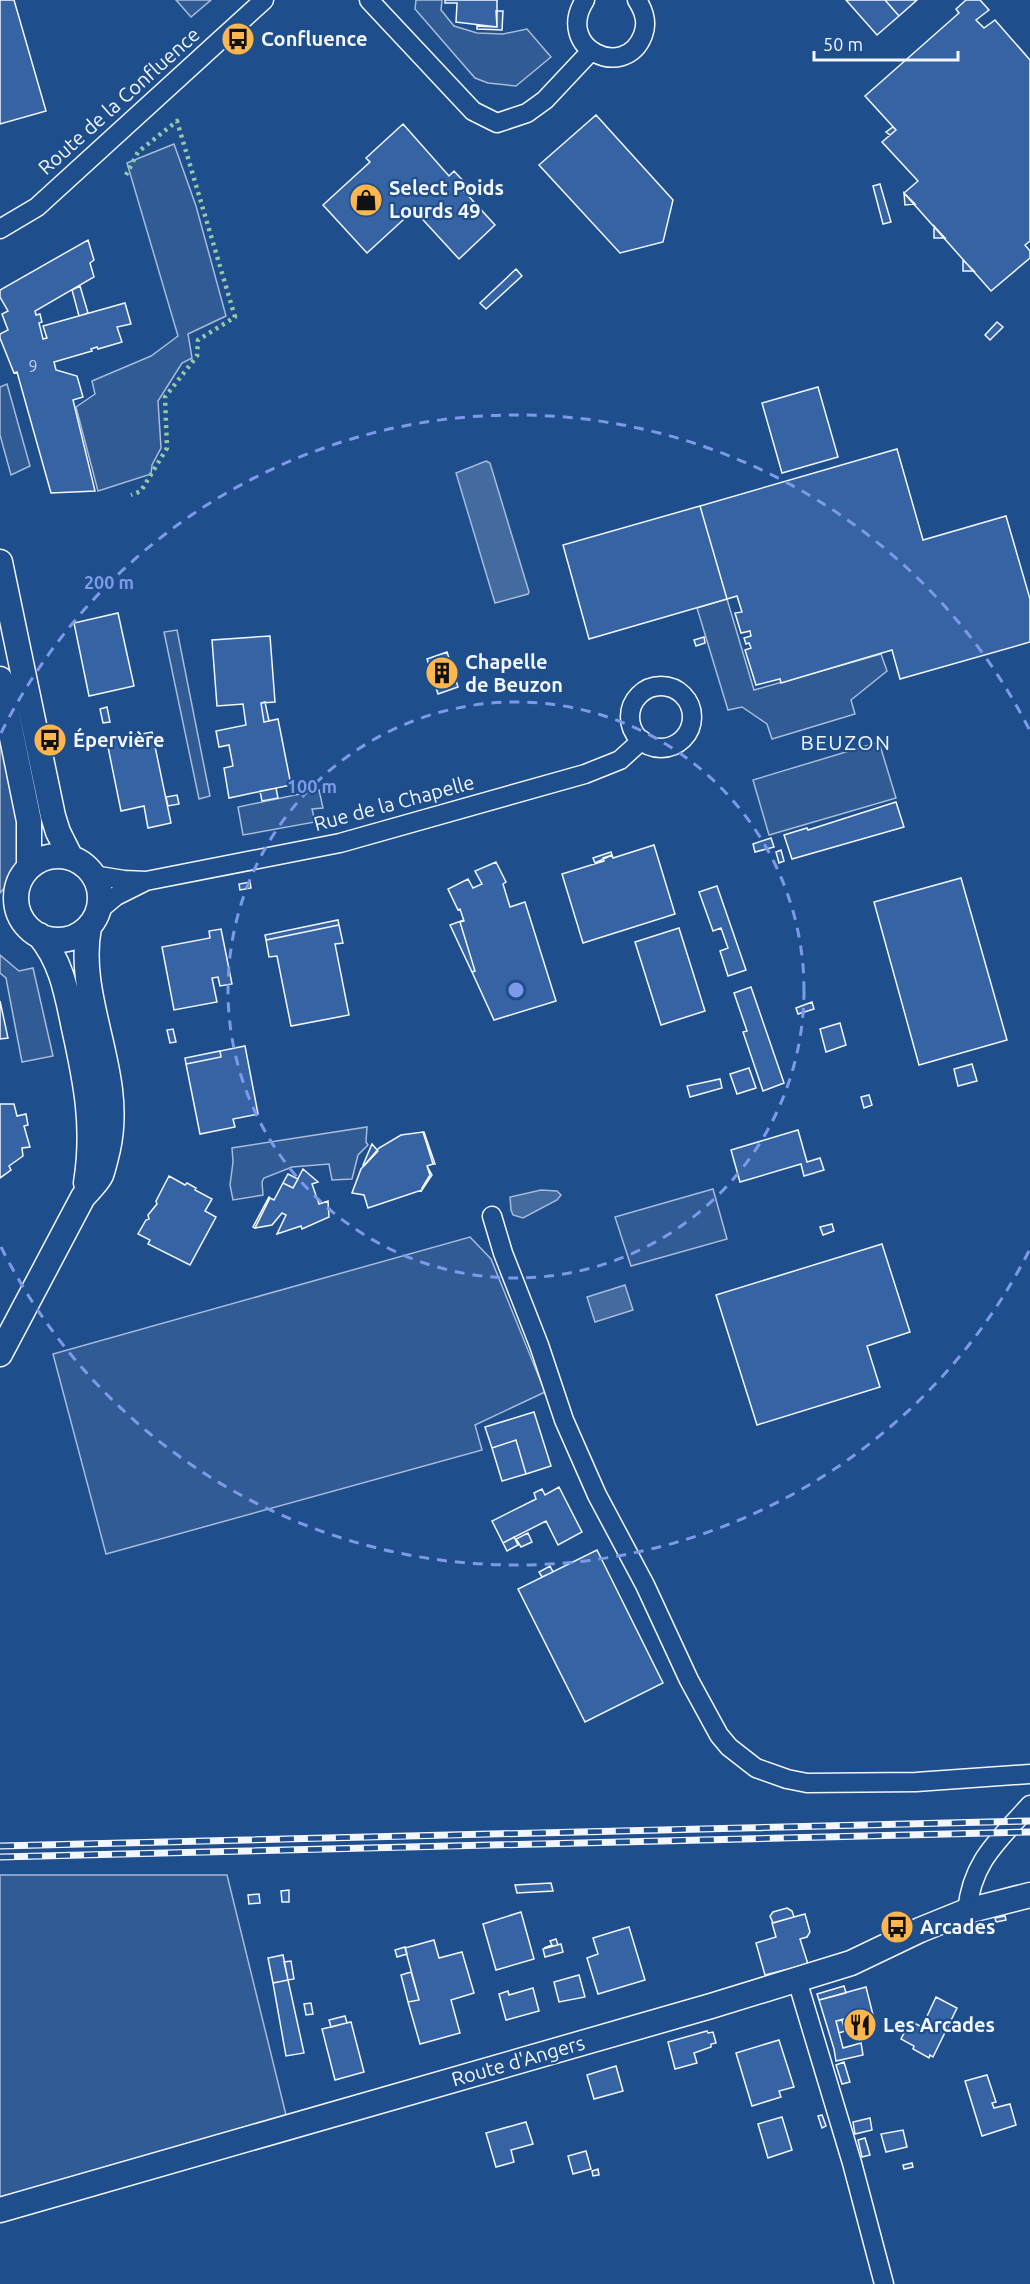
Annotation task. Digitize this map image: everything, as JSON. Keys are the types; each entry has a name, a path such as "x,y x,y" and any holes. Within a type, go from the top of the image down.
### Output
{"street":[{"name":"Route de la Confluence","path":"0,229 37,207 264,0"},
{"path":"369,0 473,111 497,123 526,113 546,100 591,51"},
{"path":"585,0 579,9 578,32 591,51 612,58 623,56 641,42 646,20 637,0"},
{"path":"0,562 53,816 71,858"},
{"path":"0,679 29,821 29,867"},
{"name":"Rue de la Chapelle","path":"94,919 127,889 146,881 340,843 488,802 613,765 642,740"},
{"path":"0,1354 84,1197 100,1176 109,1144 112,1120 110,1079 85,961 100,892 93,874 83,864 71,858 49,857 29,867 18,884 17,904 24,922 39,935 52,953 65,984 86,1084 91,1131 84,1197"},
{"name":"Rue de la Chapelle","path":"93,874 124,880 146,881"},
{"path":"39,935 51,940 65,939 78,935 94,919"},
{"path":"492,1216 503,1253 539,1345 564,1420 597,1495 645,1584 689,1680 718,1735 729,1747 756,1768 772,1775 807,1783 915,1782 1030,1774"},
{"path":"967,1911 969,1893 976,1870 984,1857 1030,1806"},
{"name":"Route d'Angers","path":"0,2210 797,1980 860,1960 921,1930 967,1911 1030,1895"},
{"path":"797,1980 852,2163 884,2284"}],"shaded area":[{"path":"176,0 211,0 191,17"},
{"path":"416,0 442,0 441,10 454,26 477,33 503,34 527,29 551,57 516,86 488,83 475,78 415,9"},
{"path":"174,144 196,206 226,316 188,334 192,358 182,363 158,401 161,448 152,465 151,474 98,491 76,407 95,394 92,381 151,356 178,336 127,163"},
{"path":"7,384 30,466 11,475 0,435 0,387"},
{"path":"486,461 490,463 529,592 495,603 456,473"},
{"path":"727,599 754,690 881,654 887,671 851,700 855,714 772,739 767,724 742,707 728,710 697,608"},
{"path":"177,630 210,796 199,799 164,632"},
{"path":"0,717 20,811 22,857 14,868 7,885 0,893"},
{"path":"879,742 896,798 769,835 753,780"},
{"path":"319,790 323,808 312,809 315,822 243,835 238,807"},
{"path":"0,955 19,971 33,968 53,1056 22,1062 6,978 0,973"},
{"path":"367,1127 366,1142 368,1145 358,1155 352,1179 332,1180 329,1164 292,1167 264,1178 263,1195 233,1200 230,1185 232,1148"},
{"path":"713,1189 727,1239 631,1266 615,1217"},
{"path":"541,1190 557,1191 561,1195 557,1200 523,1218 513,1215 510,1197"},
{"path":"470,1237 491,1259 545,1392 475,1425 482,1450 106,1554 53,1354"},
{"path":"625,1285 633,1310 595,1322 587,1297"},
{"path":"0,1875 227,1875 286,2115 0,2197"}],"building":[{"path":"0,0 14,0 46,111 0,124"},
{"path":"445,0 497,0 497,27 456,22 457,3 445,3"},
{"path":"846,0 885,0 899,16 877,35"},
{"path":"885,0 917,0 899,16"},
{"path":"966,0 980,0 989,10 976,20 984,28 995,20 1030,60 1030,241 1025,245 1030,251 1030,258 991,291 904,193 918,181 882,142 896,130 865,96 959,13 956,9"},
{"path":"496,11 503,11 502,30 477,29 477,26 497,27"},
{"path":"596,115 673,200 663,242 620,253 539,165"},
{"path":"403,124 449,176 454,171 468,186 463,190 495,225 459,259 414,210 367,253 323,205 370,162 366,158"},
{"path":"893,127 896,130 890,135 886,132"},
{"path":"880,184 891,222 883,224 873,186"},
{"path":"904,193 915,204 905,205"},
{"path":"934,226 945,238 934,238"},
{"path":"88,240 94,260 90,263 94,277 35,311 36,315 40,314 42,322 39,323 43,339 47,338 43,326 125,303 131,324 117,327 122,342 98,349 97,347 91,349 92,351 54,362 56,370 77,376 83,397 73,400 95,491 51,493 17,372 14,373 0,338 0,334 8,330 2,314 8,311 0,297 0,290"},
{"path":"963,260 974,271 963,271"},
{"path":"516,269 522,276 486,309 480,303"},
{"path":"80,286 88,313 79,316 72,290"},
{"path":"997,322 1003,327 990,340 985,335"},
{"path":"818,387 838,457 782,473 762,403"},
{"path":"897,449 923,540 1006,516 1030,599 1030,642 900,679 892,650 781,683 780,679 756,685 745,650 751,648 749,643 746,644 744,638 751,636 750,631 741,633 735,613 742,612 737,596 727,599 700,506"},
{"path":"700,506 727,599 589,639 563,545"},
{"path":"118,613 134,686 89,696 74,623"},
{"path":"270,636 275,702 261,703 264,722 278,719 291,785 229,798 224,768 233,766 229,745 219,747 216,731 246,725 243,704 217,706 212,640"},
{"path":"704,637 705,643 696,646 694,640"},
{"name":"Chapelle de Beuzon","path":"447,652 458,687 438,694 427,659"},
{"path":"265,702 269,721 264,722 261,703"},
{"path":"107,707 110,722 103,723 100,709"},
{"path":"152,732 171,823 148,828 144,806 121,811 107,742 132,736 133,739 137,738 136,735"},
{"path":"276,788 278,798 262,801 260,791"},
{"path":"177,795 179,804 168,806 166,797"},
{"path":"896,802 904,827 792,859 784,835 807,828 808,830"},
{"path":"771,838 774,847 755,852 753,844"},
{"path":"654,845 675,914 583,943 562,874 604,861 603,858 612,855 613,858"},
{"path":"781,850 784,861 779,863 776,852"},
{"path":"611,852 612,855 595,863 593,858"},
{"path":"496,862 506,882 503,884 510,907 525,902 556,1001 494,1020 472,972 475,971 460,922 464,921 448,889 468,879 473,888 482,884 475,871"},
{"path":"961,878 1007,1040 919,1065 874,902"},
{"path":"250,882 251,888 240,890 239,884"},
{"path":"717,886 746,970 728,976 720,951 728,948 721,928 713,931 699,892"},
{"path":"338,920 339,925 266,940 265,935"},
{"path":"464,920 460,922 475,971 472,972 450,925"},
{"path":"339,925 343,943 335,944 349,1015 291,1026 277,956 269,957 266,940"},
{"path":"679,928 705,1011 661,1025 635,942"},
{"path":"221,929 232,984 220,986 218,977 212,978 217,1002 174,1010 162,947 210,938 209,931"},
{"path":"751,987 784,1083 763,1091 743,1032 747,1031 734,993"},
{"path":"0,1001 8,1038 0,1039"},
{"path":"812,1002 814,1009 798,1014 796,1008"},
{"path":"840,1023 846,1045 826,1052 820,1029"},
{"path":"173,1029 176,1042 170,1043 167,1030"},
{"path":"245,1046 258,1114 233,1119 235,1127 200,1134 186,1064 221,1057 220,1051"},
{"path":"220,1051 221,1057 186,1064 185,1058"},
{"path":"972,1064 977,1081 958,1086 954,1069"},
{"path":"749,1068 756,1088 737,1094 730,1074"},
{"path":"720,1079 722,1088 690,1097 687,1086"},
{"path":"869,1095 872,1105 864,1108 861,1097"},
{"path":"0,1104 14,1104 17,1116 26,1114 28,1125 24,1126 30,1147 22,1148 23,1156 9,1166 11,1170 0,1178"},
{"path":"798,1130 807,1162 820,1158 824,1170 804,1176 801,1164 740,1182 731,1150"},
{"path":"423,1132 433,1164 427,1166 430,1175 422,1190 368,1208 364,1195 352,1193 361,1169 379,1148 401,1135"},
{"path":"424,1132 435,1164 433,1164"},
{"path":"372,1144 378,1151 364,1166 363,1165"},
{"path":"427,1166 432,1175 422,1190 430,1175"},
{"path":"303,1169 318,1182 312,1184 319,1204 328,1201 329,1217 302,1229 301,1226 277,1234 286,1215 282,1213 272,1225 255,1228 270,1198 274,1200 283,1183 293,1188"},
{"path":"288,1174 298,1179 293,1188 283,1183"},
{"path":"169,1176 185,1185 187,1183 212,1199 205,1211 216,1217 190,1265 148,1244 150,1240 138,1234 146,1220 149,1219 148,1215 157,1204 156,1201"},
{"path":"270,1198 255,1228 253,1227"},
{"path":"832,1224 834,1231 823,1235 820,1227"},
{"path":"882,1244 910,1332 867,1346 880,1387 757,1425 716,1295"},
{"path":"534,1412 551,1466 526,1474 516,1440 492,1448 485,1427"},
{"path":"516,1440 526,1474 502,1481 492,1448"},
{"path":"559,1487 582,1532 558,1545 546,1521 503,1543 492,1521 536,1499 534,1493 542,1489 545,1495"},
{"path":"528,1533 532,1542 521,1547 516,1539"},
{"path":"514,1537 518,1545 507,1551 503,1543"},
{"path":"597,1550 663,1683 585,1722 518,1589"},
{"path":"550,1566 553,1572 542,1577 539,1572"},
{"path":"551,1883 553,1891 517,1893 515,1885"},
{"path":"289,1890 289,1902 282,1902 281,1891"},
{"path":"259,1894 260,1903 249,1904 248,1895"},
{"path":"787,1908 792,1911 794,1917 773,1923 770,1916 773,1912"},
{"path":"521,1912 534,1959 496,1970 483,1924"},
{"path":"805,1914 810,1932 807,1937 800,1939 808,1964 765,1975 756,1943 776,1937 772,1923"},
{"path":"1005,1916 1006,1920 996,1922 995,1918"},
{"path":"629,1927 645,1980 598,1994 587,1958 598,1954 593,1938"},
{"path":"556,1939 558,1945 544,1948 552,1945 550,1941"},
{"path":"434,1940 439,1958 462,1952 474,1993 451,2000 460,2033 420,2044 408,2002 419,2000 405,1948"},
{"path":"561,1944 563,1952 545,1957 543,1949"},
{"path":"405,1947 407,1954 397,1957 395,1950"},
{"path":"283,1955 288,1980 273,1983 268,1958"},
{"path":"291,1961 294,1979 288,1980 284,1962"},
{"path":"411,1972 419,2000 408,2002 401,1975"},
{"path":"579,1975 585,1997 559,2002 554,1982"},
{"path":"288,1980 304,2053 286,2056 273,1983"},
{"path":"844,1986 846,1993 819,2000 817,1994"},
{"name":"Les Arcades","path":"866,1987 875,2023 855,2028 852,2017 836,2021 843,2048 861,2043 863,2055 836,2061 819,2000"},
{"path":"533,1988 539,2011 506,2020 499,1994 508,1991 509,1995"},
{"path":"936,1997 957,2008 933,2057 930,2055 929,2058 901,2039 910,2021 922,2027"},
{"path":"311,2003 313,2014 306,2015 304,2004"},
{"path":"345,2016 347,2023 331,2027 329,2020"},
{"path":"842,2020 845,2031 839,2033 836,2021"},
{"path":"351,2022 364,2072 335,2080 322,2029"},
{"path":"707,2031 708,2033 713,2032 716,2043 694,2053 697,2063 675,2069 668,2042"},
{"path":"779,2040 794,2087 779,2091 781,2097 752,2106 736,2053"},
{"path":"844,2062 850,2082 842,2084 836,2065"},
{"path":"616,2066 623,2091 594,2099 587,2075"},
{"path":"987,2075 996,2102 992,2103 994,2108 1010,2104 1016,2125 982,2136 965,2081"},
{"path":"822,2115 826,2126 822,2128 818,2116"},
{"path":"782,2117 792,2150 768,2158 758,2124"},
{"path":"870,2118 872,2130 855,2134 853,2122"},
{"path":"526,2122 533,2144 511,2150 514,2162 496,2167 486,2133"},
{"path":"903,2130 907,2147 886,2152 881,2134"},
{"path":"865,2138 870,2155 862,2157 858,2140"},
{"path":"586,2151 591,2169 573,2174 568,2156"},
{"path":"912,2163 913,2167 904,2169 903,2165"},
{"path":"598,2169 599,2175 593,2176 592,2171"}],"railway":[{"path":"0,1846 1030,1821"},
{"path":"0,1857 1030,1832"}],"hedge":[{"path":"126,175 138,152 177,121 235,317 198,340 197,356 165,397 167,448 141,491 131,495"}],"place":[{"name":"Confluence","path":"238,39"},
{"name":"Select Poids Lourds 49","path":"366,200"},
{"name":"Chapelle de Beuzon","path":"442,673"},
{"name":"Épervière","path":"50,740"},
{"name":"Arcades","path":"897,1927"},
{"name":"Les Arcades","path":"860,2025"}],"district":[{"name":"BEUZON","path":"846,743"}]}
